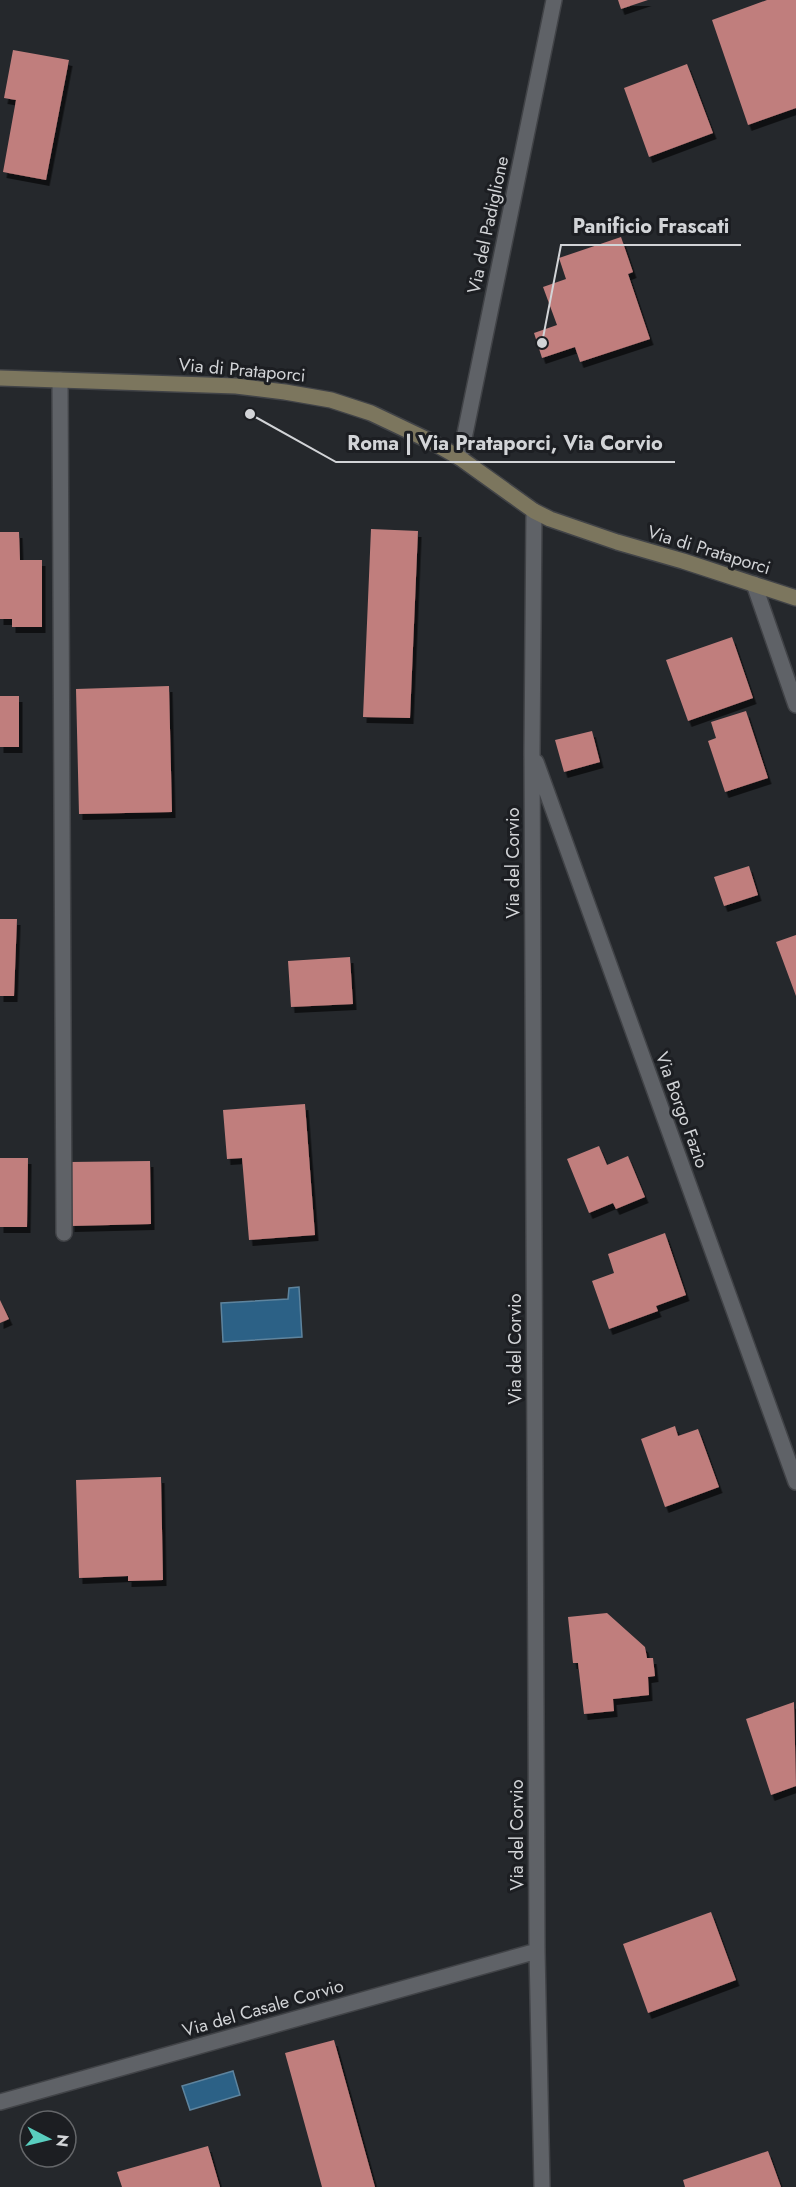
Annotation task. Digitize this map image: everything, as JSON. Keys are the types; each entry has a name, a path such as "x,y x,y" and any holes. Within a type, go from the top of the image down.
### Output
{"street":[{"name":"Via del Padiglione","path":"459,458 554,0"},
{"name":"Via di Prataporci","path":"0,378 225,385 313,396 350,406 393,422 459,458 534,511 567,526 796,598"},
{"path":"60,380 64,1233"},
{"name":"Via del Corvio","path":"534,511 532,751 537,1951 542,2187"},
{"path":"754,584 796,705"},
{"name":"Via Borgo Fazio","path":"532,751 796,1482"},
{"name":"Via del Casale Corvio","path":"0,2102 537,1951"}],"water":[{"path":"299,1287 302,1337 223,1342 221,1303 288,1299 289,1288"},
{"path":"233,2071 240,2095 190,2110 182,2086"}],"building":[{"path":"618,0 648,0 621,9"},
{"path":"767,0 796,0 796,108 748,125 712,20"},
{"path":"13,50 69,60 46,180 3,172 16,100 4,98"},
{"path":"687,64 713,133 649,157 624,88"},
{"path":"621,237 633,272 628,274 650,339 580,362 575,347 542,358 534,333 557,325 543,287 566,279 559,258"},
{"path":"371,529 418,531 410,718 363,717"},
{"path":"0,532 19,532 20,560 42,560 42,627 12,627 12,619 0,619"},
{"path":"732,637 753,698 688,721 666,660"},
{"path":"169,686 172,812 79,814 76,689"},
{"path":"0,696 19,696 19,747 0,747"},
{"path":"746,711 768,778 725,792 708,741 716,738 711,722"},
{"path":"592,731 600,762 564,772 555,740"},
{"path":"749,866 758,895 724,906 714,877"},
{"path":"0,919 17,919 14,996 0,996"},
{"path":"796,935 796,996 776,942"},
{"path":"350,957 353,1004 291,1007 288,961"},
{"path":"305,1104 315,1235 249,1240 242,1158 227,1159 223,1110"},
{"path":"599,1146 607,1165 628,1156 645,1197 616,1209 613,1203 589,1213 567,1159"},
{"path":"0,1158 28,1158 27,1227 0,1227"},
{"path":"150,1161 151,1224 71,1226 70,1162"},
{"path":"665,1233 686,1295 656,1306 658,1311 609,1329 592,1281 614,1273 608,1254"},
{"path":"0,1300 9,1319 0,1323"},
{"path":"675,1426 678,1436 698,1429 719,1487 665,1507 641,1439"},
{"path":"161,1477 163,1580 128,1581 128,1576 79,1578 76,1480"},
{"path":"607,1613 645,1647 647,1658 653,1658 655,1676 648,1677 649,1695 613,1699 614,1711 584,1714 578,1663 573,1663 568,1617"},
{"path":"794,1702 796,1786 771,1795 746,1719"},
{"path":"711,1912 736,1980 648,2013 623,1944"},
{"path":"334,2040 375,2187 322,2187 285,2053"},
{"path":"208,2146 220,2187 122,2187 117,2172"},
{"path":"768,2151 781,2187 685,2187 683,2180"}],"place":[{"name":"Panificio Frascati","path":"542,343"},
{"name":"Roma | Via Prataporci, Via Corvio","path":"250,414"}]}
